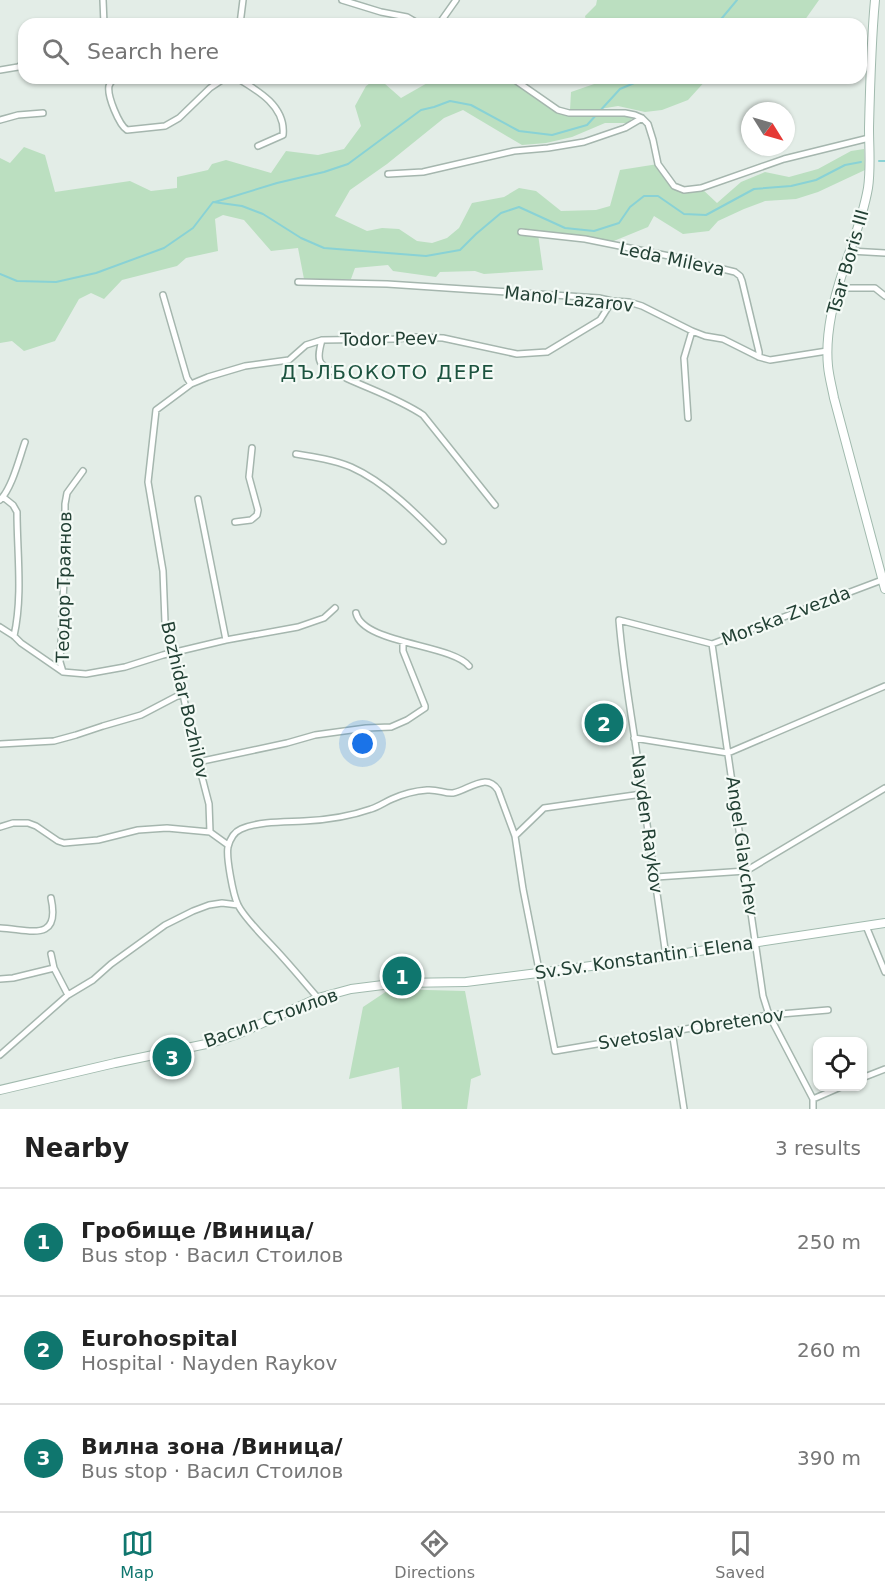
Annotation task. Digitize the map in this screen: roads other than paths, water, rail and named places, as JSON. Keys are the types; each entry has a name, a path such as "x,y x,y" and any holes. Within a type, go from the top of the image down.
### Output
{"street":[{"path":"103,0 104,18"},
{"path":"241,18 243,0"},
{"path":"342,0 409,18"},
{"path":"443,18 456,0"},
{"name":"Tsar Boris III","path":"875,0 871,56 870,172 866,202 842,272 833,308 827,351 834,398 884,585"},
{"path":"0,70 18,67"},
{"path":"110,84 112,104 123,127 127,130 165,126 179,118 216,84"},
{"path":"248,84 278,110 284,132 283,135 258,146"},
{"path":"521,84 558,110 569,113 625,113 642,118 648,124 658,164 674,186 684,190 701,188 784,159 869,138"},
{"path":"0,120 18,115 43,113"},
{"path":"388,174 423,172 514,151 584,142 625,128 642,118"},
{"name":"Leda Mileva","path":"521,232 585,240 735,272 742,281 759,357"},
{"path":"850,251 885,253"},
{"name":"Manol Lazarov","path":"298,282 387,284 599,298 642,306 692,331 723,339 770,360 827,351"},
{"path":"838,288 875,288 885,296"},
{"path":"163,295 187,378 191,384"},
{"name":"Todor Peev","path":"191,384 245,366 289,360 306,345 322,340 443,338 517,354 547,352 600,320 612,301"},
{"path":"688,418 684,358 692,331"},
{"path":"322,340 319,361 322,364 361,385 408,405 423,415 495,506"},
{"name":"Bozhidar Bozhilov","path":"191,384 156,410 148,482 163,571 165,622 209,804 210,832"},
{"path":"14,636 18,618 20,580 17,512 14,505 2,499 25,442"},
{"path":"235,522 251,520 257,516 258,510 249,477 252,448"},
{"path":"296,454 331,460 370,477 401,501 443,542"},
{"name":"Теодор Траянов","path":"63,672 60,662 65,504 67,493 83,471"},
{"path":"198,499 226,640"},
{"name":"Morska Zvezda","path":"619,620 712,644 884,585"},
{"path":"0,627 63,672 86,674 112,671 226,640 298,627 324,618 335,608"},
{"path":"357,616 370,629 403,642 455,656 469,666"},
{"name":"Nayden Raykov","path":"619,620 666,956"},
{"path":"198,762 315,735 391,727 407,720 422,711 425,706 403,651 403,642"},
{"name":"Angel Glavchev","path":"712,644 764,996 770,1016 813,1099 813,1109"},
{"path":"634,738 728,753 885,686"},
{"path":"0,744 54,741 76,735 141,715 183,693"},
{"path":"318,998 238,905 227,857 228,845 233,834 248,827 308,821 372,809 405,793 433,789 455,793 483,782 494,784 498,790 514,836 538,973"},
{"path":"656,877 746,871 885,788"},
{"path":"514,836 544,808 642,794"},
{"path":"0,827 14,823 28,823 64,843 98,840 138,830 167,828 210,832 228,845"},
{"path":"0,928 34,932 44,930 50,924 52,916 51,898"},
{"path":"0,1055 68,995 93,980 146,938 178,918 209,905 222,903 238,905"},
{"name":"Sv.Sv. Konstantin i Elena","path":"403,983 466,982 666,956 885,923"},
{"path":"866,926 885,972"},
{"path":"51,954 54,968 68,995"},
{"path":"0,979 54,968"},
{"name":"Svetoslav Obretenov","path":"538,973 555,1051 770,1016 828,1010"},
{"name":"Васил Стоилов","path":"0,1090 211,1043 238,1034 318,998 351,989 403,983"},
{"path":"672,1031 684,1109"},
{"path":"867,1076 885,1069"},
{"path":"813,1099 831,1091"}],"waterway":[{"path":"722,18 737,0"},
{"path":"215,202 348,164 421,110 450,101 471,105 519,131 552,135 587,125 620,89 632,84"},
{"path":"879,161 885,161"},
{"path":"0,274 17,281 56,282 96,273 164,248 193,228 213,202 242,206 263,214 301,238 324,248 426,256 460,250 501,213 519,207 565,228 594,231 619,223 630,207 644,196 658,196 684,214 706,215 754,189 791,186 816,180 845,165 861,162"}],"place":[{"name":"Eurohospital","path":"604,723"},
{"name":"Гробище /Виница/","path":"402,976"},
{"name":"Вилна зона /Виница/","path":"172,1057"}],"district":[{"name":"ДЪЛБОКОТО ДЕРЕ","path":"388,372"}]}
